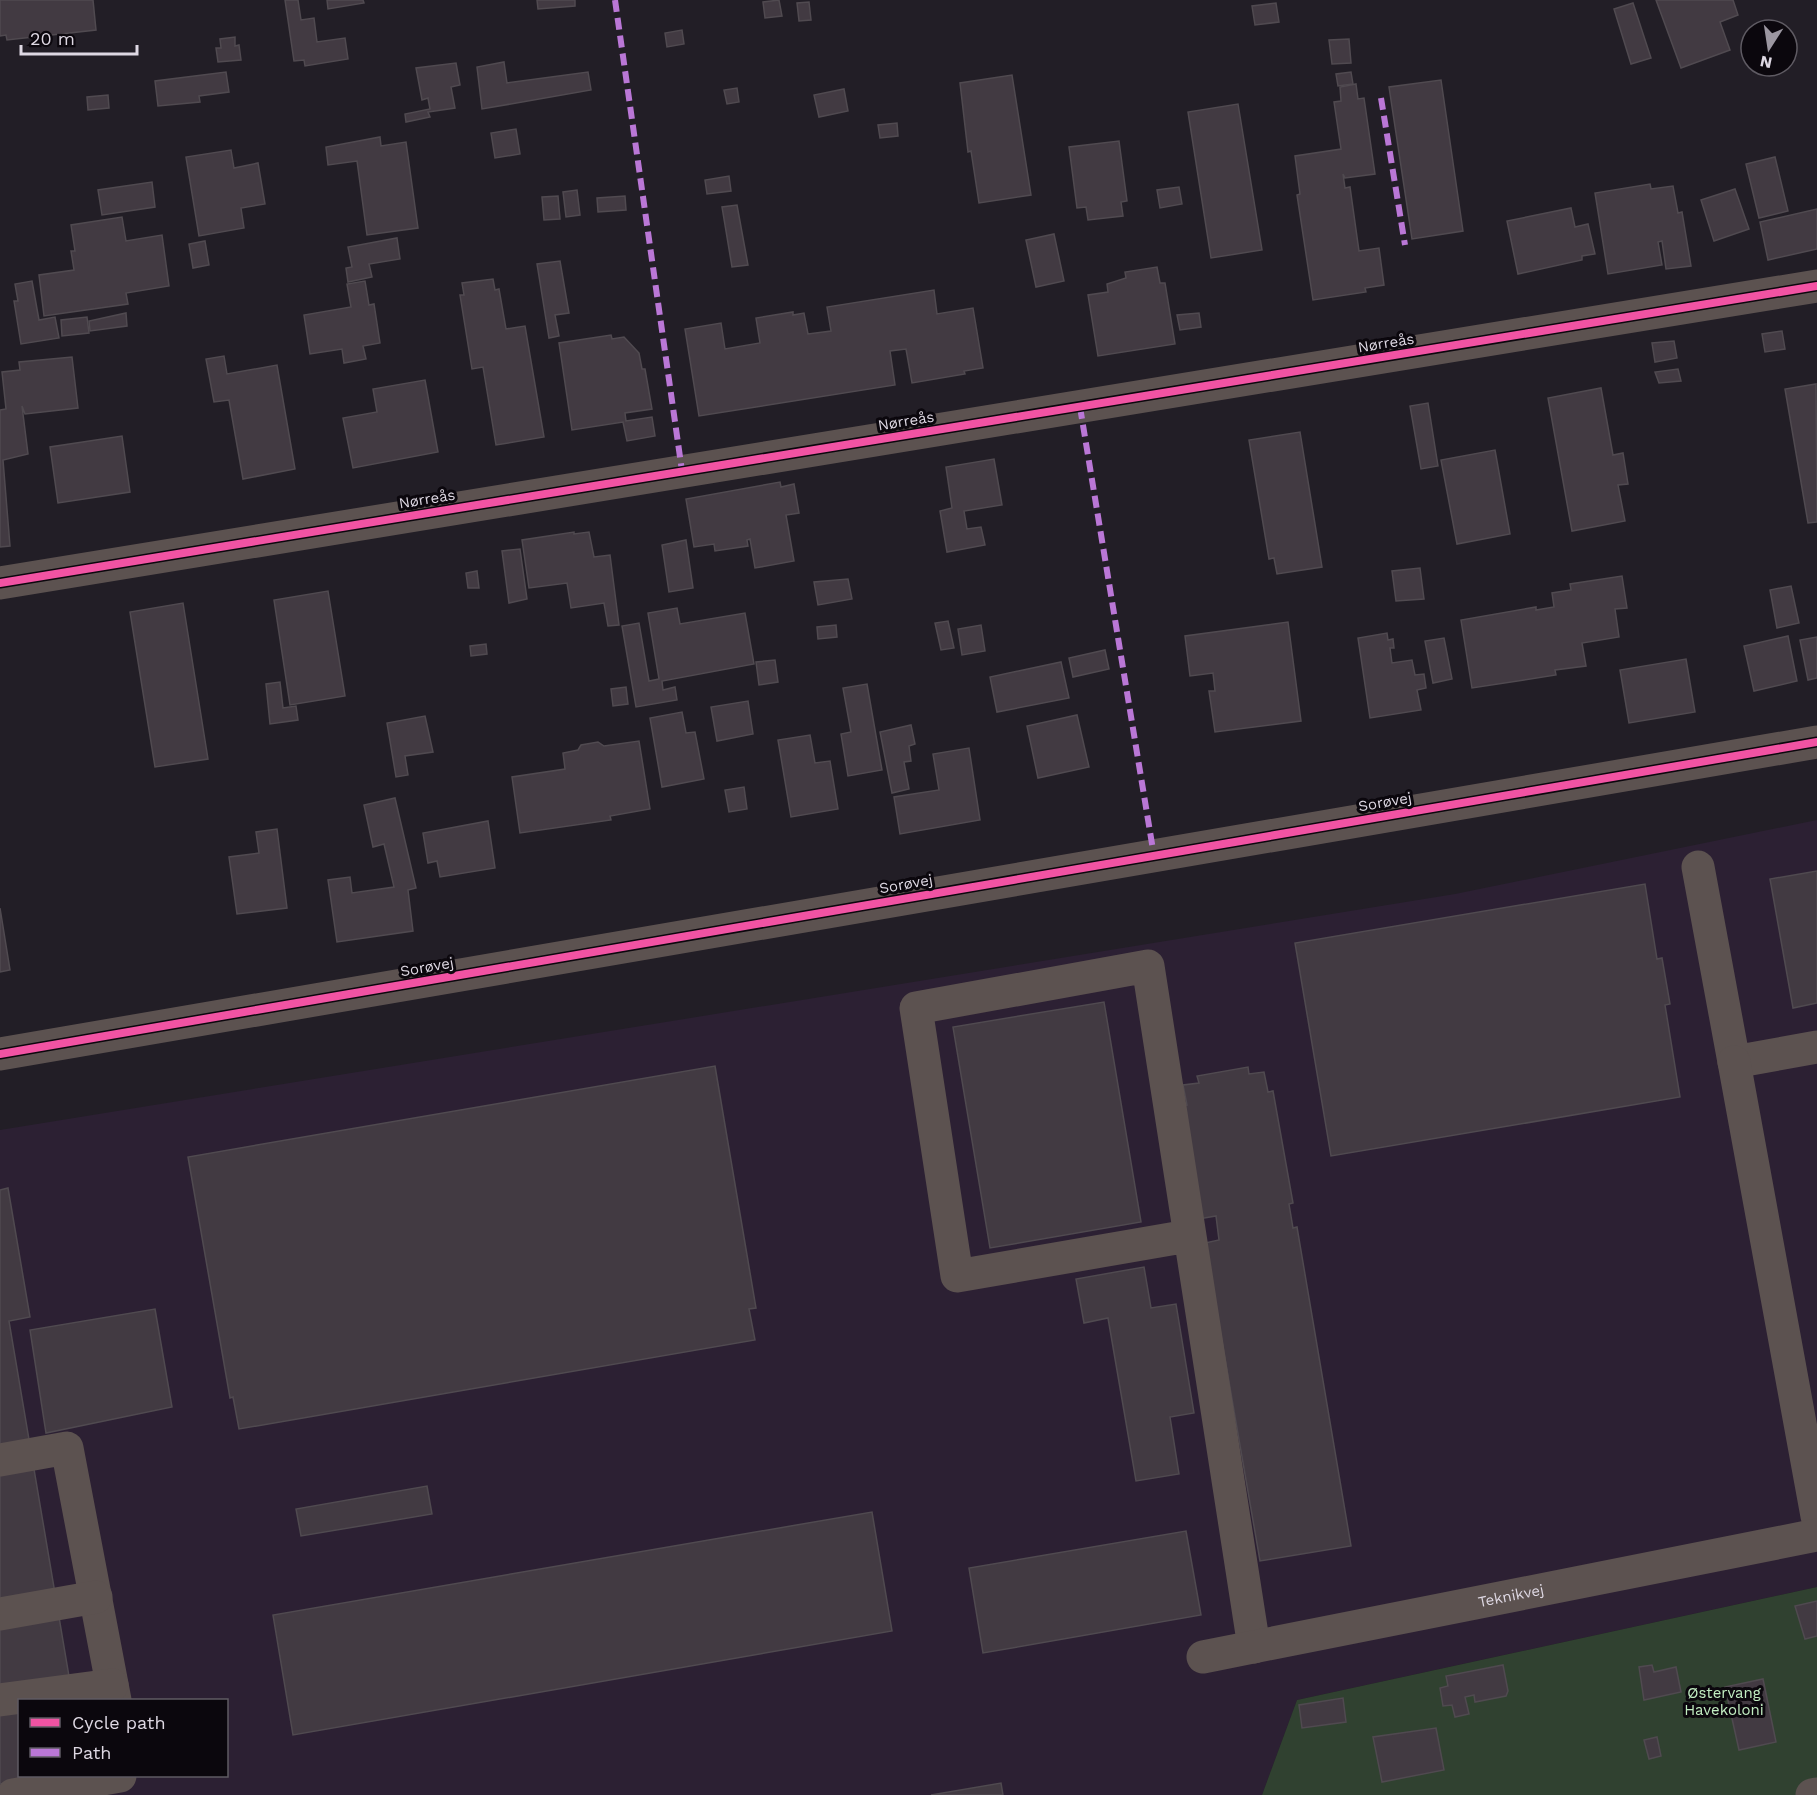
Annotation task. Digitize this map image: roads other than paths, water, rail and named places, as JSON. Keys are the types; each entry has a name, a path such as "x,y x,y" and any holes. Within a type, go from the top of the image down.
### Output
{"street":[{"name":"Nørreås","path":"0,582 1817,286"},
{"name":"Sorøvej","path":"0,1054 1817,742"},
{"path":"1698,867 1817,1516"},
{"path":"1188,1236 957,1276 916,1008 1148,966 1188,1236 1254,1647"},
{"path":"1734,1062 1817,1047"},
{"path":"0,1460 67,1448 114,1693 0,1700"},
{"name":"Teknikvej","path":"1203,1657 1817,1535"},
{"path":"0,1614 96,1597"},
{"path":"13,1795 114,1777"},
{"path":"1812,1795 1817,1794"}],"park label":[{"name":"Østervang Havekoloni","path":"1724,1702"}]}
